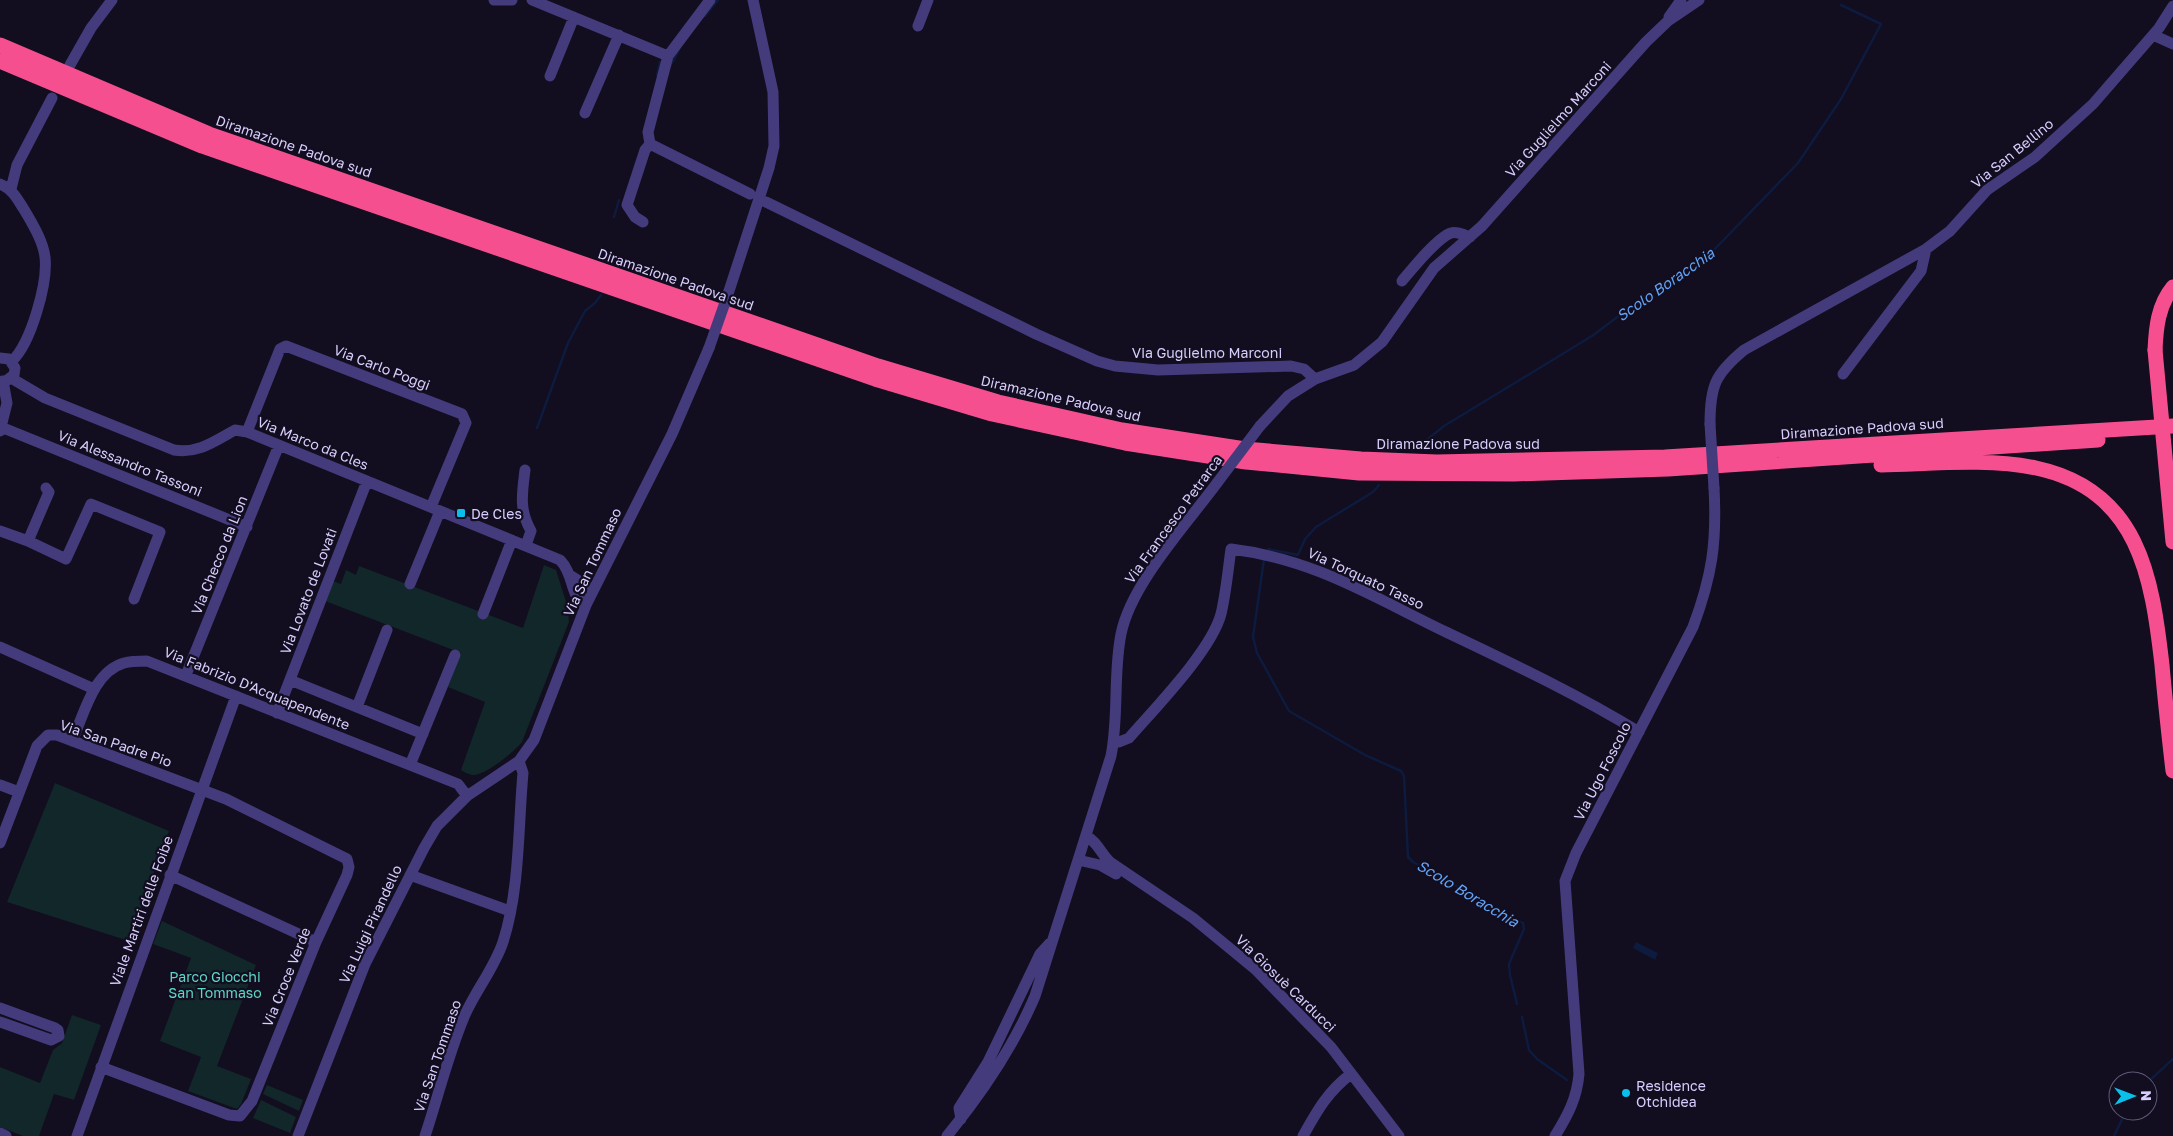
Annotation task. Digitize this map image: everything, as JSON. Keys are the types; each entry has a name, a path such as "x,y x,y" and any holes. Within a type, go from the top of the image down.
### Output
{"highway":[{"name":"Diramazione Padova sud","path":"0,45 209,134 878,366 998,402 1122,430 1245,449 1361,459 1437,462 1665,457 2173,426"},
{"name":"Diramazione Padova sud","path":"0,61 202,146 875,379 992,414 1125,443 1246,462 1359,473 1514,474 1763,463 2173,436"},
{"path":"2173,287 2168,293 2159,314 2159,350 2173,542"},
{"path":"2173,296 2165,317 2159,350 2173,468"},
{"path":"2062,432 2113,421 2173,414"},
{"path":"1763,463 1847,465 1998,463 2037,468 2084,486 2120,518 2143,558 2155,606 2173,771"}],"street":[{"path":"70,65 91,28 112,0"},
{"path":"494,0 512,0"},
{"path":"532,0 668,56"},
{"path":"642,222 635,217 627,205 645,150 650,144 648,132 668,56 710,0"},
{"name":"Via San Tommaso","path":"424,1136 463,1019 502,944 510,911 523,772 519,761 534,740 586,605 672,434 709,348 770,168 774,146 773,92 753,0"},
{"path":"918,26 928,0"},
{"name":"Via Guglielmo Marconi","path":"1668,21 1672,10 1681,0"},
{"name":"Via Guglielmo Marconi","path":"766,202 1036,334 1097,361 1115,366 1158,370 1291,366 1304,369 1315,379 1354,365 1368,356 1382,342 1425,279 1470,238 1539,164 1646,42 1668,21 1699,0"},
{"name":"Via San Bellino","path":"1926,249 1950,231 1987,190 2035,157 2093,104 2153,35 2173,6"},
{"path":"550,76 574,17"},
{"path":"2153,35 2173,44"},
{"path":"585,113 618,36"},
{"path":"11,189 17,165 52,98"},
{"path":"650,144 750,194"},
{"path":"0,184 11,189 38,234 45,255 46,273 25,344 12,361"},
{"path":"1402,281 1422,257 1448,234 1458,233 1470,238"},
{"path":"1843,374 1921,271 1926,249"},
{"name":"Via Ugo Foscolo","path":"1555,1136 1571,1110 1578,1092 1580,1074 1565,881 1576,853 1693,627 1707,589 1714,554 1714,488 1710,424 1711,390 1717,376 1727,364 1744,350 1926,249"},
{"name":"Via Carlo Poggi","path":"247,432 280,349 286,346 462,414 466,423 435,509"},
{"path":"0,358 12,361 15,372 5,380 7,403 1,429"},
{"name":"Via Francesco Petrarca","path":"947,1136 961,1119 959,1108 988,1062 1040,954 1054,938 1107,771 1114,741 1118,653 1125,617 1147,577 1260,426 1288,396 1315,379"},
{"name":"Via Marco da Cles","path":"5,380 174,450 186,452 201,449 235,430 247,432 560,560 572,576 593,590"},
{"path":"7,403 12,395 29,390"},
{"name":"Via Alessandro Tassoni","path":"1,429 246,527"},
{"name":"Via Checco da Lion","path":"186,676 279,445"},
{"path":"525,470 522,494 523,518 531,531 526,545"},
{"name":"Via Lovato de Lovati","path":"277,713 368,481"},
{"path":"28,541 47,500 49,492 46,488"},
{"path":"0,531 28,541 66,560 91,504 160,532 134,599"},
{"path":"410,584 435,509"},
{"path":"482,614 512,540"},
{"name":"Via Torquato Tasso","path":"1114,741 1119,742 1129,738 1175,685 1214,630 1220,615 1231,549 1263,553 1301,563 1360,588 1529,671 1639,732"},
{"name":"Via Marco da Cles","path":"572,576 575,595 586,605"},
{"name":"Via Fabrizio D'Acquapendente","path":"356,707 387,630"},
{"path":"0,647 94,689"},
{"path":"410,765 455,655"},
{"name":"Via Fabrizio D'Acquapendente","path":"72,740 97,683 126,662 152,662 458,784 467,796"},
{"name":"Via Fabrizio D'Acquapendente","path":"290,680 423,734"},
{"name":"Viale Martiri delle Foibe","path":"77,1136 236,696"},
{"path":"1629,751 1635,752 1654,719"},
{"name":"Via San Padre Pio","path":"0,843 37,746 48,735 72,740 202,789"},
{"name":"Via Luigi Pirandello","path":"298,1136 365,964 437,826 467,796 519,761"},
{"path":"0,785 19,792"},
{"name":"Via Croce Verde","path":"101,1066 229,1115 240,1116 252,1101 316,942 347,875 349,867 347,859 235,803 202,789"},
{"name":"Via Giosuè Carducci","path":"1086,836 1095,842 1103,856 1110,862 1193,918 1255,969 1301,1014 1391,1136"},
{"name":"Via Giosuè Carducci","path":"1078,860 1106,868 1220,945 1305,1024 1399,1136"},
{"path":"170,875 316,942"},
{"path":"410,875 510,911"},
{"path":"0,1008 55,1028 58,1030 59,1036 51,1040 0,1022"},
{"path":"1303,1136 1322,1103 1334,1087 1348,1076"},
{"path":"0,1134 6,1136"}],"green space":[{"path":"544,565 556,570 568,608 569,622 522,742 491,768 477,775 469,774 461,770 485,702 448,687 461,653 325,601 333,581 341,584 346,570 356,575 359,566 523,628"},
{"path":"55,783 169,831 129,941 7,902"},
{"name":"Parco Giocchi San Tommaso","path":"162,921 256,965 217,1066 251,1079 241,1104 237,1109 188,1091 201,1057 160,1041 191,958 153,944"},
{"path":"72,1015 101,1025 74,1100 54,1094 39,1136 23,1136 0,1127 0,1067 40,1083 53,1050 62,1043"},
{"path":"267,1085 303,1100 299,1111 263,1094"},
{"path":"261,1100 296,1117 290,1133 253,1118"}],"water":[{"path":"1636,942 1658,953 1655,960 1633,948"}],"waterway":[{"path":"705,16 718,0"},
{"name":"Scolo Boracchia","path":"1418,447 1444,426 1592,336 1664,282 1711,253 1798,163 1841,99 1881,24 1841,5"},
{"path":"671,65 679,50"},
{"path":"657,75 660,62"},
{"path":"614,217 619,200"},
{"path":"601,247 603,254 611,258 613,263"},
{"path":"537,428 568,343 585,311 601,295"},
{"name":"Scolo Boracchia","path":"1268,549 1298,555 1305,539 1316,527 1373,492 1379,485"},
{"name":"Scolo Boracchia","path":"1264,559 1253,637 1257,653 1289,711 1365,755 1401,771 1404,776 1408,857 1413,862 1523,923 1524,929 1509,964 1517,1004"},
{"name":"Scolo Boracchia","path":"1522,1017 1529,1050 1537,1059 1567,1080"},
{"path":"2158,1073 2173,1059"},
{"path":"2114,1136 2121,1121"}],"place":[{"name":"De Cles","path":"461,513"},
{"name":"Residence Otchidea","path":"1626,1093"}]}
